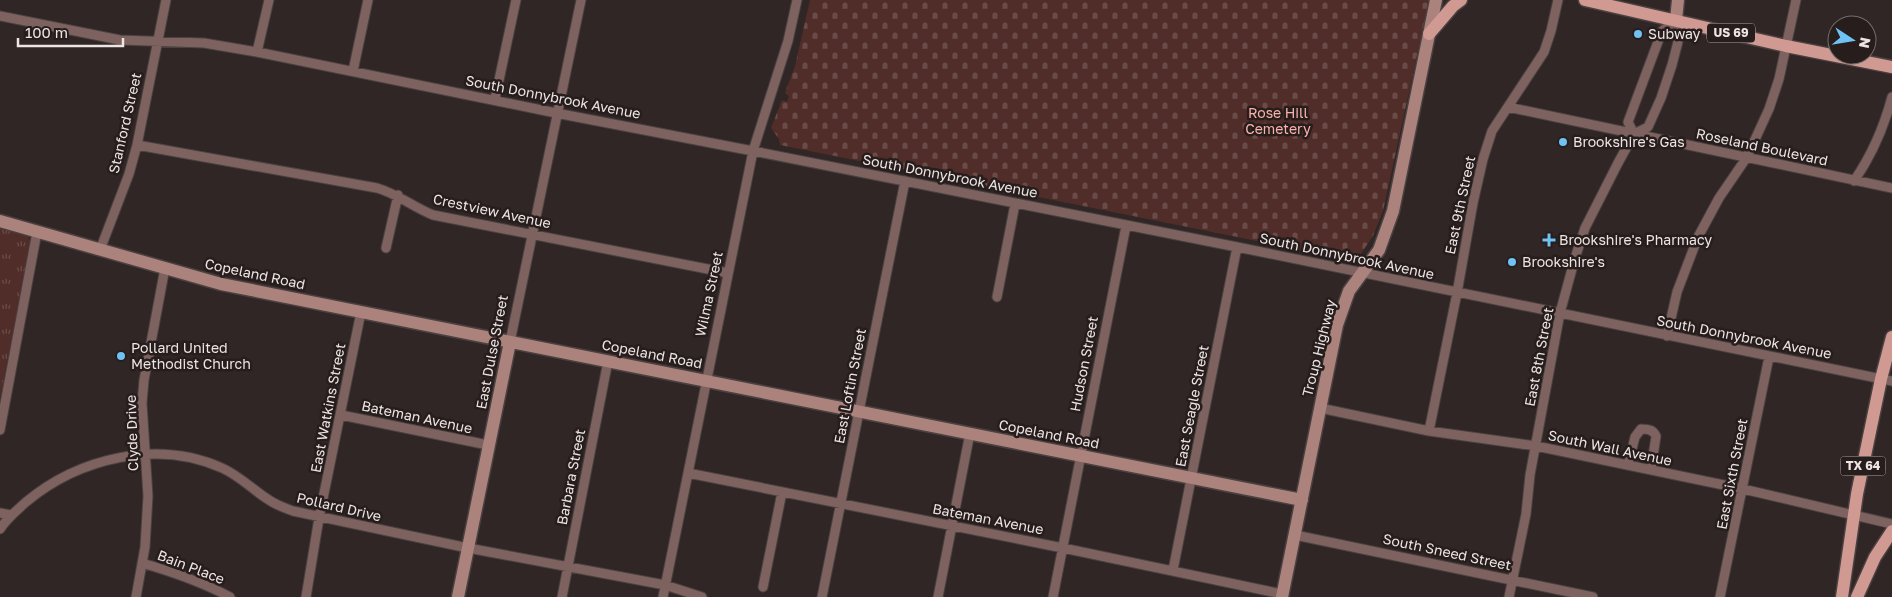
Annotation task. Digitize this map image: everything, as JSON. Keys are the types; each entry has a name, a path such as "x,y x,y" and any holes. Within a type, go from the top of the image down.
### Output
{"main road":[{"path":"1429,34 1453,6 1461,0"},
{"name":"US 69","path":"1585,0 1786,46 1892,67"},
{"name":"TX 64","path":"1842,597 1853,515 1886,380 1892,337"},
{"path":"1857,597 1872,563 1892,531"}],"street":[{"name":"Stanford Street","path":"100,250 129,174 137,145 166,0"},
{"path":"257,52 269,0"},
{"path":"353,71 368,0"},
{"path":"495,100 516,0"},
{"name":"East Dulse Street","path":"458,597 531,234 581,0"},
{"name":"Wilma Street","path":"662,597 753,150 788,41 797,0"},
{"name":"Troup Highway","path":"1282,596 1337,325 1349,291 1379,250 1393,211 1436,0"},
{"name":"East 9th Street","path":"1429,431 1483,160 1492,131 1544,52 1558,0"},
{"path":"1634,134 1628,122 1662,31 1676,20 1678,0"},
{"path":"1667,336 1677,292 1698,237 1719,198 1747,157 1769,109 1779,79 1796,0"},
{"name":"South Donnybrook Avenue","path":"0,16 120,40 204,43 257,52 1237,247 1361,274 1886,380"},
{"name":"East 8th Street","path":"1509,597 1526,514 1530,475 1560,314 1585,228 1634,134 1648,127 1661,98 1680,34 1676,20"},
{"path":"1854,181 1866,164 1873,149 1892,96"},
{"name":"Roseland Boulevard","path":"1508,106 1892,188"},
{"name":"Crestview Avenue","path":"137,145 377,188 398,195 417,208 433,215 728,273"},
{"name":"East Loftin Street","path":"822,597 905,181"},
{"path":"386,248 398,195"},
{"path":"997,297 1016,204"},
{"name":"Copeland Road","path":"0,221 221,284 1302,500"},
{"name":"Hudson Street","path":"1053,597 1126,226"},
{"path":"0,430 37,232"},
{"name":"East Seagle Street","path":"1173,570 1237,247"},
{"name":"Clyde Drive","path":"136,597 145,547 148,496 142,403 144,380 165,268"},
{"name":"East Watkins Street","path":"306,597 361,312"},
{"name":"East Sixth Street","path":"1720,597 1769,357"},
{"name":"Barbara Street","path":"562,597 608,361"},
{"name":"South Wall Avenue","path":"1320,408 1429,431 1536,446 1743,489 1892,524"},
{"name":"Bateman Avenue","path":"341,415 488,445"},
{"path":"1628,465 1635,437 1642,429 1648,429 1654,432 1656,436 1651,470"},
{"path":"938,597 970,433"},
{"name":"Pollard Drive","path":"0,529 11,515 50,483 74,471 111,459 146,454 183,456 222,468 240,478 270,501 293,512 567,568 665,585 702,597"},
{"name":"Bateman Avenue","path":"688,473 1173,570 1282,596"},
{"path":"763,587 782,492"},
{"path":"0,513 11,515"},
{"name":"South Sneed Street","path":"1295,535 1593,597"},
{"name":"Bain Place","path":"142,563 172,571 212,587 230,597"}],"green space":[{"name":"Rose Hill Cemetery","path":"810,0 1429,0 1383,211 1373,236 1356,261 780,145 779,139 771,128 782,100 787,102 789,96 785,93 795,66"},
{"path":"0,228 26,234 31,241 0,398"}],"place":[{"name":"Subway","path":"1638,34"},
{"name":"Brookshire's Gas","path":"1563,142"},
{"name":"Brookshire's Pharmacy","path":"1549,240"},
{"name":"Brookshire's","path":"1512,262"},
{"name":"Pollard United Methodist Church","path":"121,356"}]}
